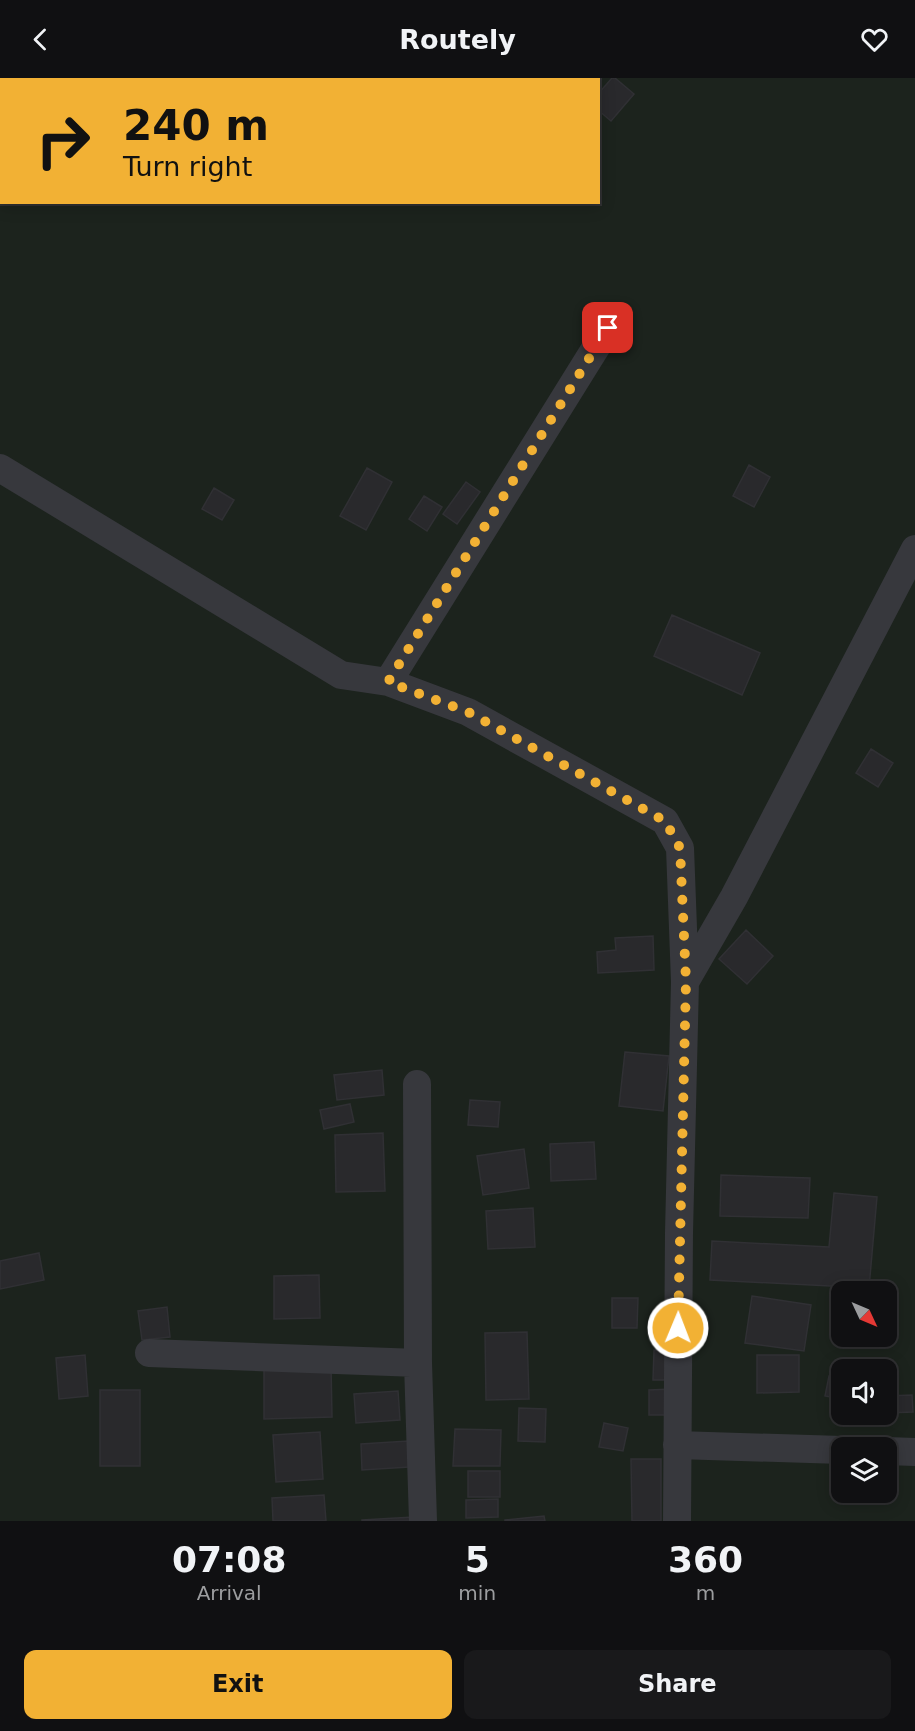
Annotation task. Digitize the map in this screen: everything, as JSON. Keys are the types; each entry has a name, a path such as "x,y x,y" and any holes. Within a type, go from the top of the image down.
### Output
{"street":[{"path":"388,682 608,328"},
{"path":"0,468 341,675 388,682 468,712 665,821 680,848 686,981 679,1233 677,1521"},
{"path":"686,981 734,897 915,549"},
{"path":"417,1084 417,1363 423,1521"},
{"path":"149,1353 417,1363"},
{"path":"676,1446 831,1450"},
{"path":"897,1451 915,1452"}],"shaded area":[{"path":"600,78 915,78 915,1521 0,1521 0,204 600,204"}],"building":[{"path":"612,78 615,78 634,94 611,121 600,112 600,92"},
{"path":"749,465 770,477 754,507 733,496"},
{"path":"367,468 392,482 366,530 340,516"},
{"path":"466,482 480,492 457,524 443,514"},
{"path":"214,488 234,500 222,520 202,509"},
{"path":"424,496 442,507 427,531 409,519"},
{"path":"672,615 760,653 742,695 654,656"},
{"path":"871,749 893,763 878,787 856,773"},
{"path":"746,930 773,956 747,984 719,959"},
{"path":"653,936 654,970 598,973 597,952 616,950 615,938"},
{"path":"625,1052 669,1056 663,1111 619,1106"},
{"path":"382,1070 384,1095 337,1100 334,1075"},
{"path":"470,1100 500,1102 498,1127 468,1125"},
{"path":"350,1104 354,1122 324,1129 320,1110"},
{"path":"383,1133 385,1191 336,1192 335,1135"},
{"path":"594,1142 596,1179 551,1181 550,1144"},
{"path":"524,1149 529,1188 483,1195 477,1156"},
{"path":"721,1175 810,1178 808,1218 720,1216"},
{"path":"834,1193 877,1197 870,1281 831,1281 831,1286 710,1280 712,1241 829,1247"},
{"path":"533,1208 535,1247 488,1249 486,1211"},
{"path":"39,1253 44,1280 0,1289 0,1261"},
{"path":"319,1275 320,1318 274,1319 274,1276"},
{"path":"752,1296 811,1305 804,1351 745,1343"},
{"path":"612,1298 638,1298 637,1328 612,1328"},
{"path":"167,1307 170,1337 142,1340 138,1311"},
{"path":"527,1332 529,1399 486,1400 485,1333"},
{"path":"654,1350 673,1351 672,1380 653,1380"},
{"path":"85,1355 88,1396 59,1399 56,1358"},
{"path":"757,1355 799,1355 799,1392 757,1393"},
{"path":"331,1365 332,1417 264,1419 264,1366"},
{"path":"829,1376 831,1376 831,1397 825,1396"},
{"path":"672,1389 672,1415 649,1415 649,1390"},
{"path":"100,1390 140,1390 140,1466 100,1466"},
{"path":"398,1391 400,1420 356,1423 354,1394"},
{"path":"912,1395 913,1412 897,1413 897,1396"},
{"path":"519,1408 546,1409 545,1442 518,1441"},
{"path":"604,1423 628,1428 623,1451 599,1447"},
{"path":"455,1429 501,1430 500,1466 453,1466"},
{"path":"320,1432 323,1479 276,1482 273,1435"},
{"path":"408,1441 409,1467 362,1470 361,1444"},
{"path":"631,1459 661,1459 661,1521 632,1521"},
{"path":"468,1471 500,1471 500,1497 468,1497"},
{"path":"324,1495 326,1521 273,1521 272,1498"},
{"path":"498,1499 498,1517 466,1518 466,1500"},
{"path":"544,1516 545,1521 505,1521 505,1520"},
{"path":"413,1517 413,1521 362,1521 362,1520"}],"route":[{"path":"608,328 388,682 468,712 665,821 680,848 686,981 678,1328"}]}
